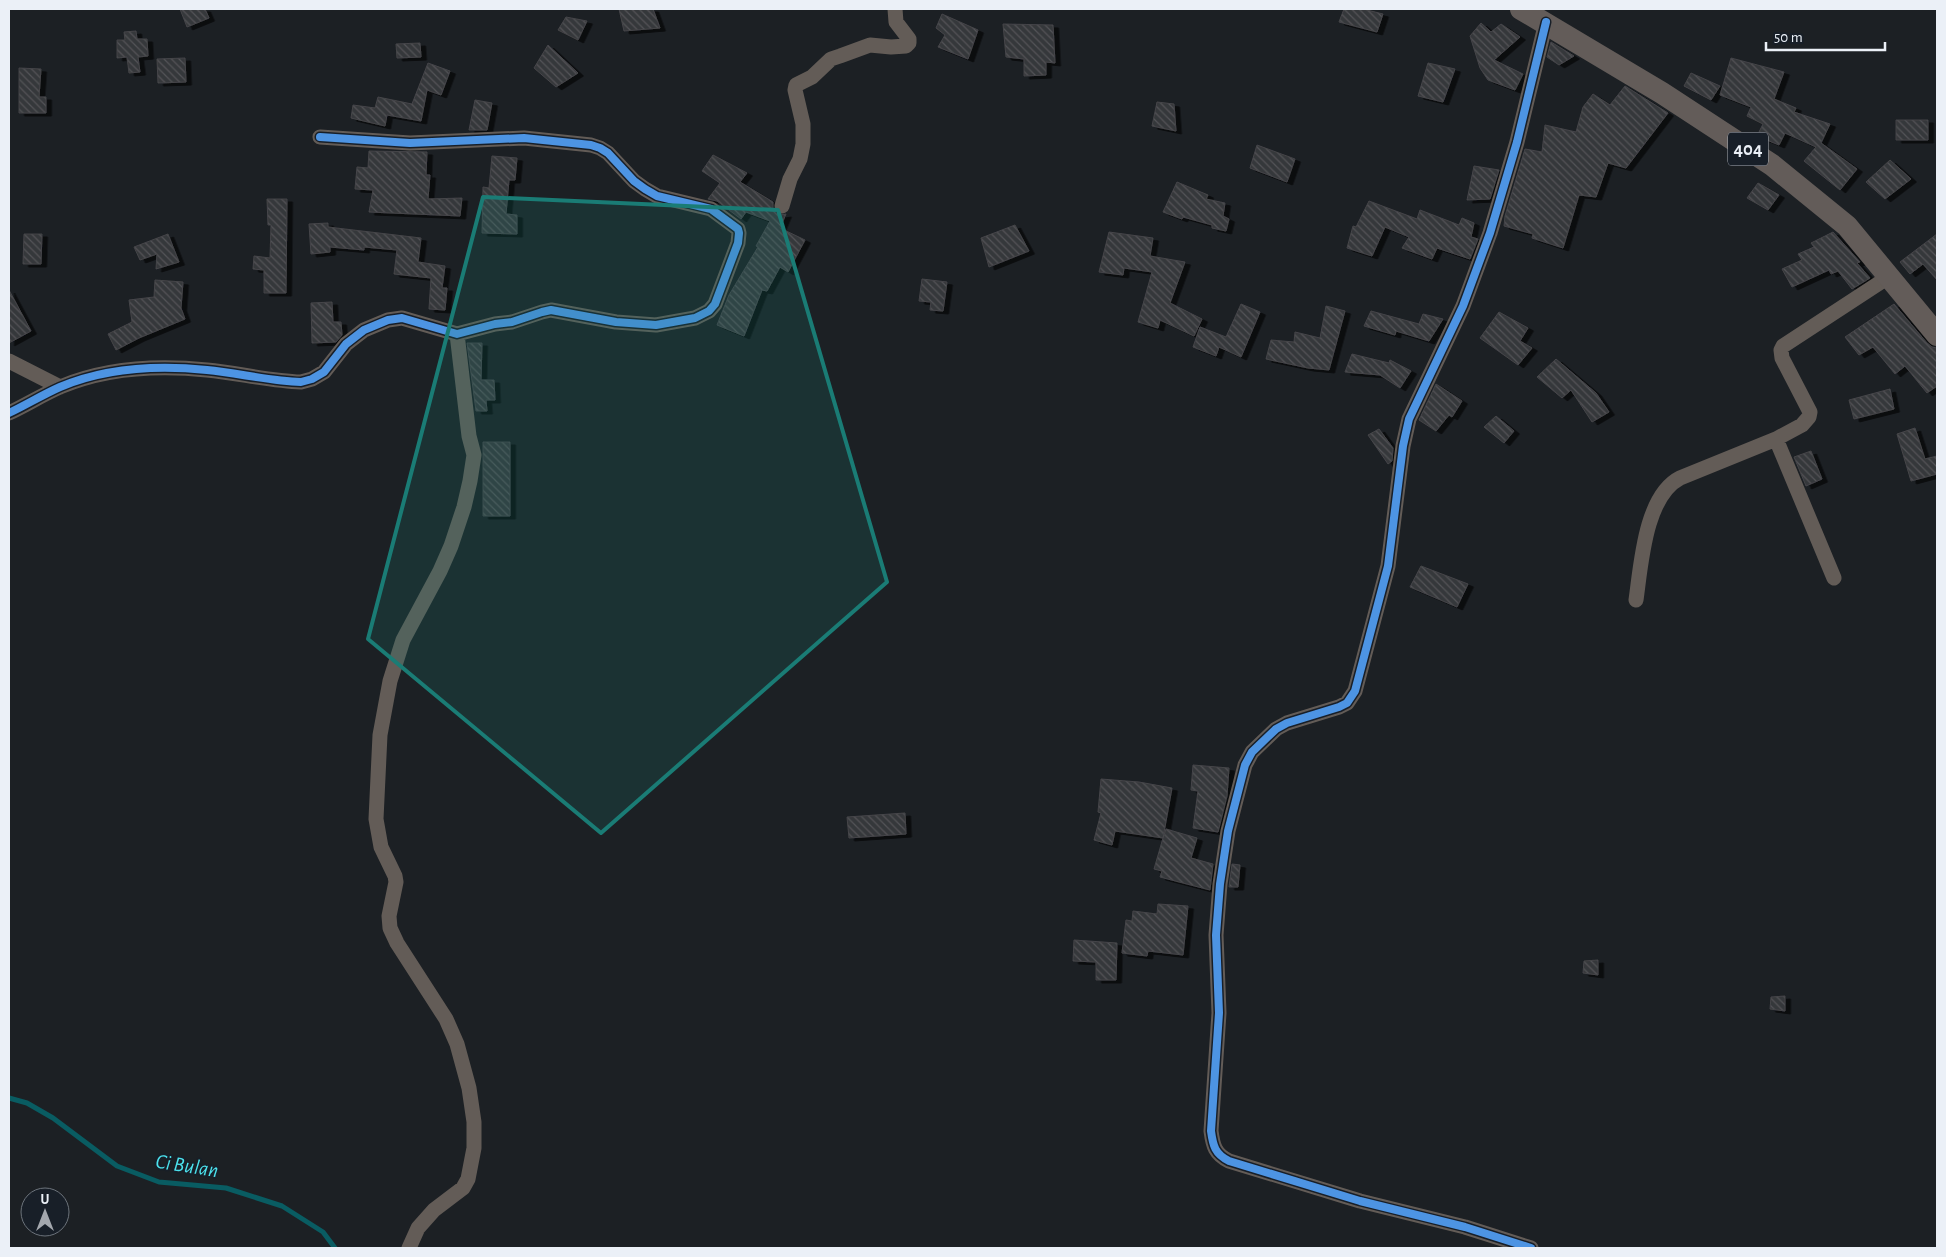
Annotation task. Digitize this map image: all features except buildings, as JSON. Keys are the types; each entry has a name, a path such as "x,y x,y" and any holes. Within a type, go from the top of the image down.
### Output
{"main road":[{"name":"404","path":"1522,9 1662,93 1772,165 1847,226 1937,335"}],"street":[{"path":"782,206 790,179 801,158 803,144 803,124 796,85 812,77 831,59 870,45 906,46 909,39 896,22 895,9"},
{"path":"1531,1248 1466,1227 1360,1201 1229,1161 1216,1151 1212,1144 1211,1131 1219,1013 1216,935 1220,884 1228,832 1245,764 1252,752 1276,730 1287,723 1339,707 1347,702 1355,690 1388,566 1403,446 1409,419 1463,306 1487,242 1517,142 1546,22"},
{"path":"9,413 60,387 87,378 116,372 178,368 302,382 324,372 346,344 364,330 388,320 402,318 457,334 496,324 508,323 547,311 639,324 670,323 695,318 708,311 720,294 738,244 738,229 711,210 657,196 634,181 608,153 590,145 524,138 410,143 320,137"},
{"path":"1636,600 1643,551 1650,524 1664,491 1680,478 1776,438 1802,425 1809,417 1810,412 1782,358 1781,350 1783,346 1890,276"},
{"path":"410,1248 418,1228 434,1210 463,1188 472,1167 474,1148 474,1122 469,1088 457,1044 446,1019 396,942 390,928 389,916 396,876 380,841 376,819 380,735 390,681 403,640 451,546 464,507 470,481 474,455 469,436 457,334"},
{"path":"9,362 60,387"},
{"path":"1776,438 1834,578"}],"highlighted area":[{"path":"483,197 778,210 887,582 601,833 368,639"}],"waterway":[{"name":"Ci Bulan","path":"9,1098 27,1103 53,1118 117,1166 159,1182 226,1188 282,1206 323,1232 335,1248"}],"cycle path":[{"path":"1531,1248 1465,1227 1360,1201 1229,1161 1216,1149 1211,1131 1219,1013 1216,935 1220,884 1228,831 1245,765 1252,752 1276,729 1287,723 1339,707 1347,703 1355,691 1388,566 1403,446 1409,419 1463,306 1490,233 1517,142 1546,22"},
{"path":"9,413 60,387 113,372 170,368 219,371 301,382 312,379 324,372 346,344 364,330 388,320 402,318 457,334 495,324 512,322 551,310 616,322 656,325 695,318 709,311 715,304 738,243 738,229 711,209 657,196 634,181 608,153 591,145 524,138 410,143 320,137"}]}
